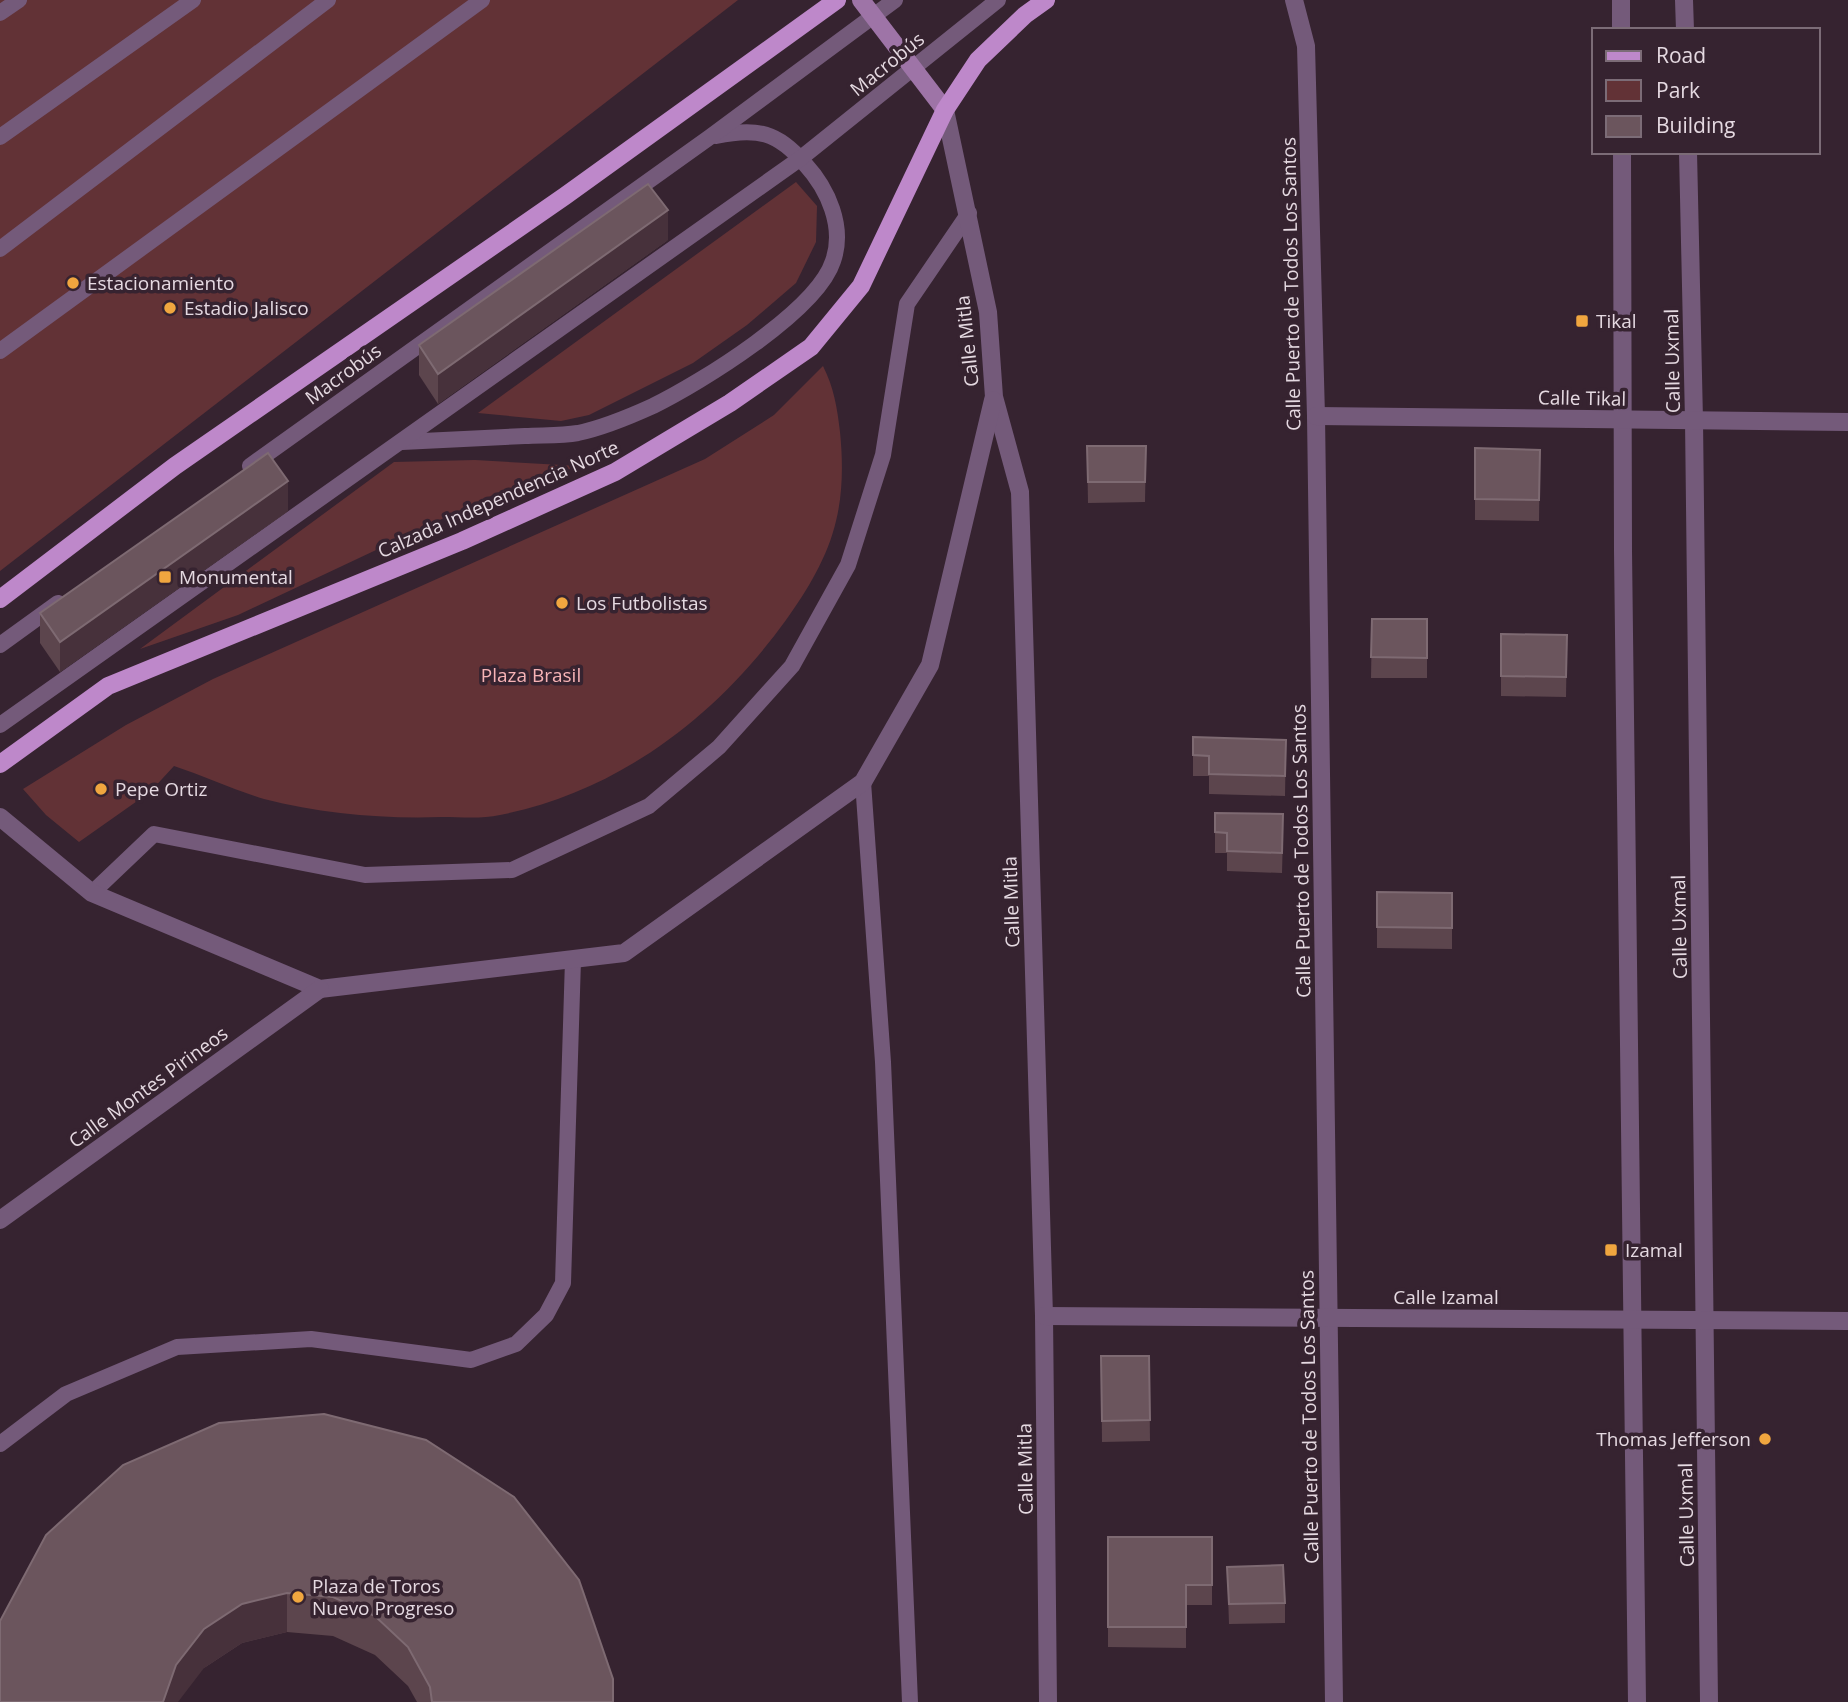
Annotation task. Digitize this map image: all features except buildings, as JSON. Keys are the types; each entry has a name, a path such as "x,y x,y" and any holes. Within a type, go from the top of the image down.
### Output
{"main road":[{"path":"0,599 175,466 565,196 837,0"},
{"name":"Calzada Independencia Norte","path":"0,764 108,686 462,541 615,472 772,376 811,347 860,286 945,110 978,60 1025,15 1046,0"}],"street":[{"path":"861,0 945,110"},
{"name":"Calle Puerto de Todos Los Santos","path":"1294,0 1306,46 1316,416 1334,1702"},
{"path":"1621,0 1621,28"},
{"path":"1684,0 1685,28"},
{"name":"Calle Mitla","path":"945,110 988,312 994,397 1020,492 1044,1316 1048,1702"},
{"path":"1622,154 1637,1702"},
{"name":"Calle Uxmal","path":"1688,154 1694,420 1709,1702"},
{"path":"0,817 92,893 320,989 624,953 863,782 930,664 994,397"},
{"name":"Calle Tikal","path":"1316,416 1848,422"},
{"name":"Calle Montes Pirineos","path":"0,1220 320,989"},
{"name":"Calle Izamal","path":"1044,1316 1848,1321"}],"lane":[{"path":"0,13 19,0"},
{"path":"0,137 193,0"},
{"path":"0,249 328,0"},
{"path":"0,351 482,0"},
{"name":"Macrobús","path":"237,475 710,137 895,0"},
{"name":"Macrobús","path":"0,725 801,158 998,0"},
{"name":"Macrobús","path":"402,442 578,433 652,406 733,360 788,319 833,264 838,240 833,213 818,178 786,142 766,134 738,131 710,137"},
{"path":"92,893 154,834 365,875 512,870 649,806 719,747 792,666 848,565 883,455 907,304 969,213"},
{"path":"0,645 68,596"},
{"path":"863,782 883,1062 911,1702"},
{"path":"0,1444 66,1394 177,1347 311,1339 471,1360 516,1344 546,1315 563,1283 573,960"}],"green space":[{"name":"Estadio Jalisco","path":"0,0 738,0 0,571"},
{"path":"796,182 817,206 816,242 796,283 747,325 693,363 589,415 561,421 478,413"},
{"name":"Plaza Brasil","path":"823,366 836,406 842,466 838,510 822,560 786,620 729,688 661,745 624,769 543,804 500,815 420,817 353,814 286,804 264,799 174,766 150,792 79,842 46,815 23,789 126,725 213,679 705,459 774,415"},
{"path":"475,460 579,466 495,494 238,615 140,649 394,462"}],"place":[{"name":"Estacionamiento","path":"73,283"},
{"name":"Estadio Jalisco","path":"170,308"},
{"name":"Tikal","path":"1582,321"},
{"name":"Monumental","path":"165,577"},
{"name":"Los Futbolistas","path":"562,603"},
{"name":"Pepe Ortiz","path":"101,789"},
{"name":"Izamal","path":"1611,1250"},
{"name":"Thomas Jefferson","path":"1765,1439"},
{"name":"Plaza de Toros Nuevo Progreso","path":"298,1597"}]}
